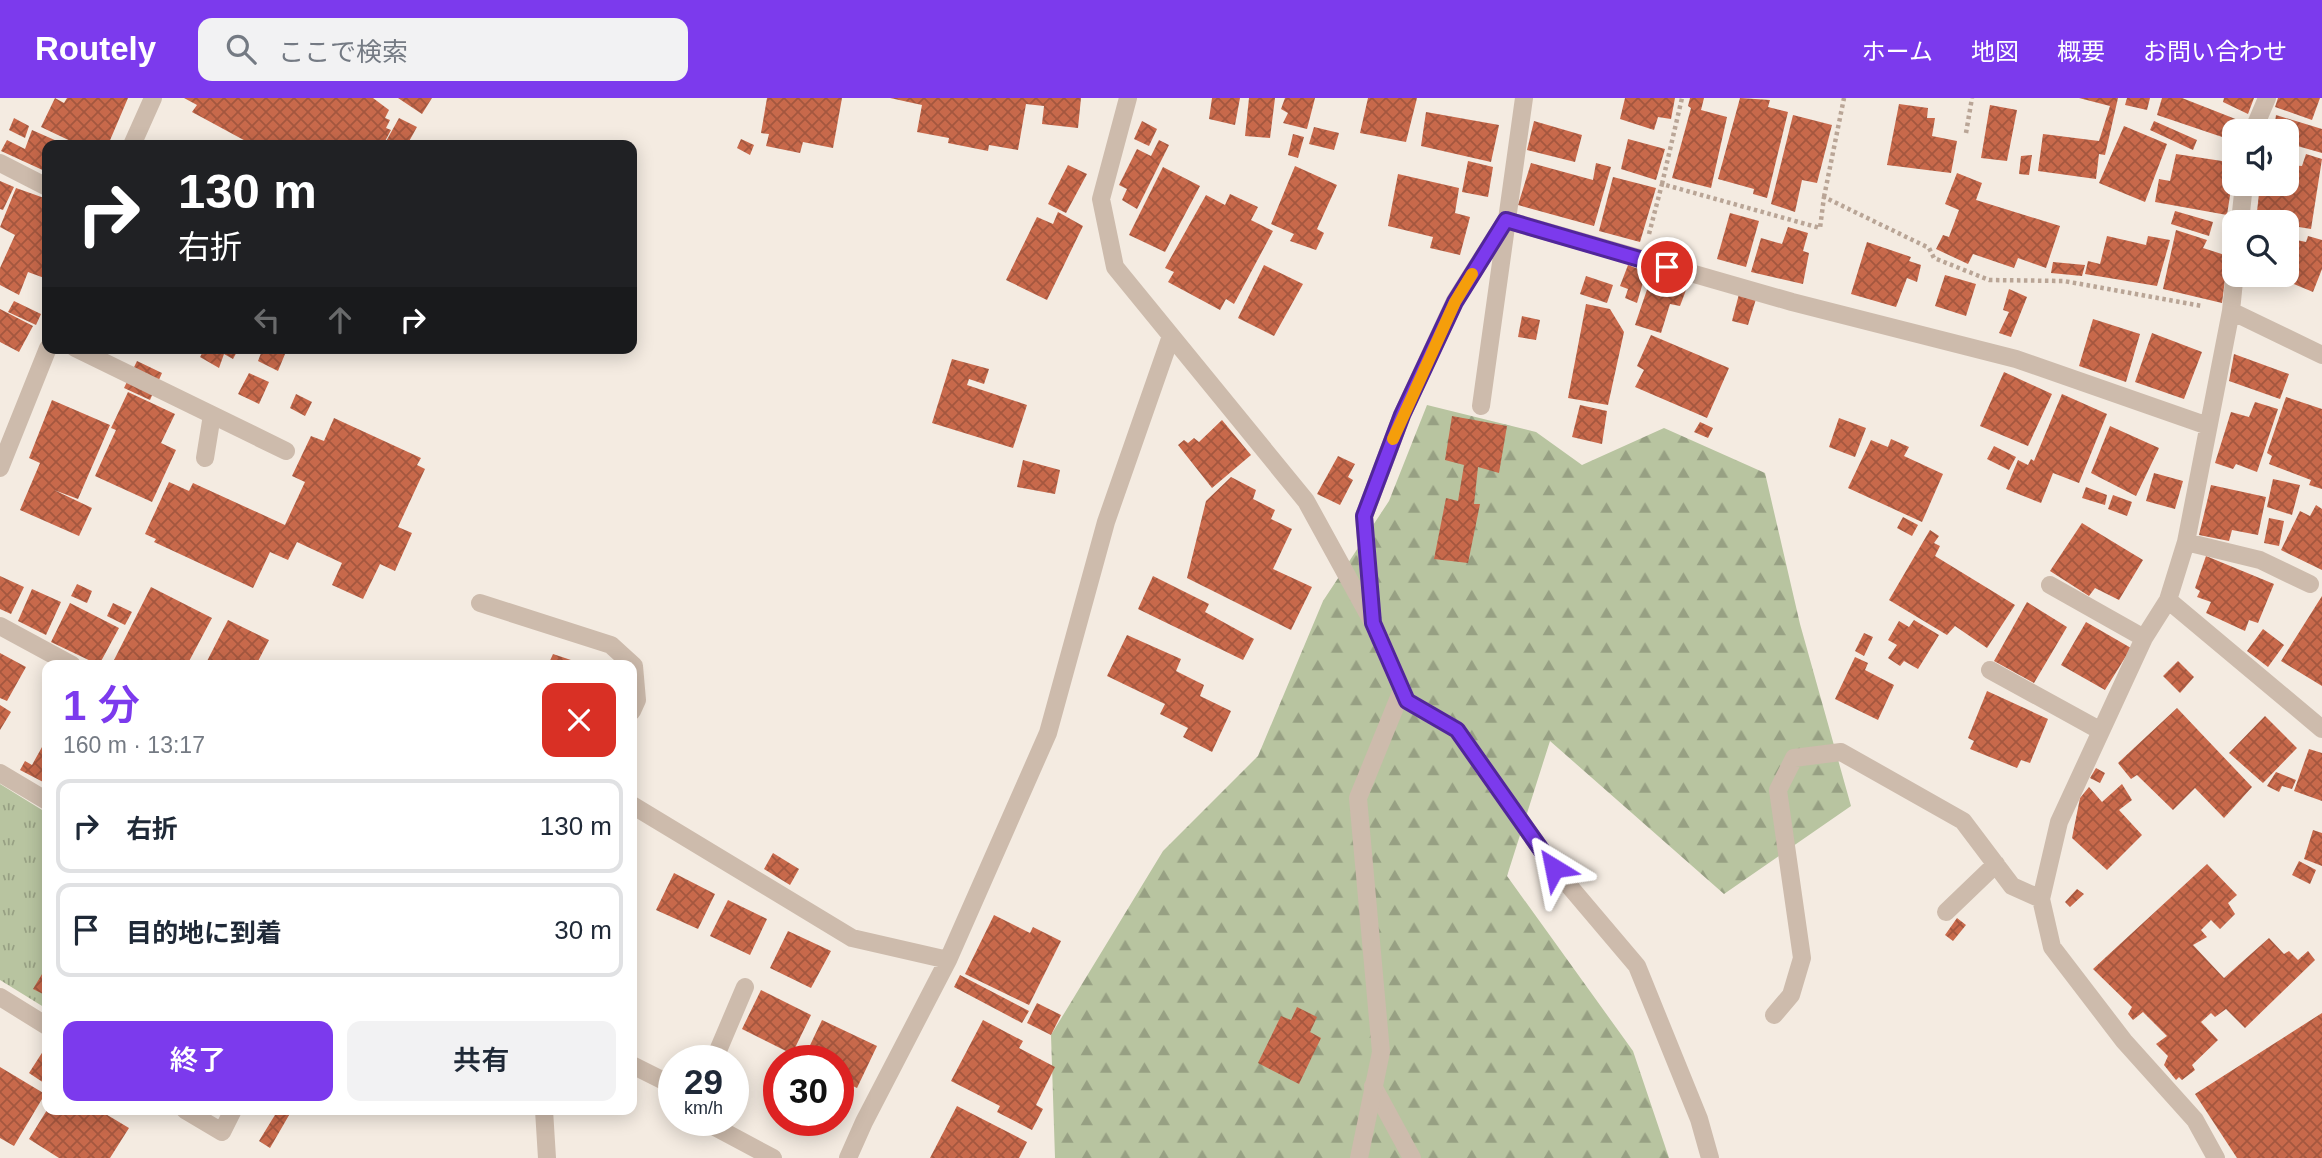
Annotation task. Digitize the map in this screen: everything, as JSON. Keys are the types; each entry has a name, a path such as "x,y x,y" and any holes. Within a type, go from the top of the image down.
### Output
{"street":[{"path":"134,140 153,98"},
{"path":"1128,98 1101,199 1115,267 1306,500 1373,623 1407,701 1457,730 1554,868 1637,967 1699,1119 1710,1158"},
{"path":"1481,406 1524,98"},
{"path":"2258,119 2267,98"},
{"path":"0,163 42,184"},
{"path":"1373,623 1364,516 1402,415 1455,302 1506,220"},
{"path":"1506,220 1792,302 2016,359 2208,426"},
{"path":"2216,1158 2195,1119 2124,1041 2052,947 2041,899 2059,822 2144,638 2168,600 2186,542 2233,287"},
{"path":"2231,311 2322,355"},
{"path":"848,1158 948,960 1048,733 1106,522 1171,336"},
{"path":"0,468 46,354"},
{"path":"87,354 286,452"},
{"path":"205,458 212,415"},
{"path":"2186,542 2260,560 2310,584"},
{"path":"2050,584 2144,638"},
{"path":"2168,600 2322,729"},
{"path":"480,603 611,645 627,660"},
{"path":"0,626 63,660"},
{"path":"1990,670 2101,731"},
{"path":"1359,1158 1381,1052 1358,798 1402,690"},
{"path":"1773,1016 1791,995 1802,958 1778,790 1794,758 1841,752 1963,821 2012,886 2041,899"},
{"path":"0,772 42,799"},
{"path":"637,808 852,938 948,960"},
{"path":"1946,912 1996,864"},
{"path":"720,1045 745,987"},
{"path":"0,997 42,1023"},
{"path":"637,1068 658,1078"},
{"path":"1373,1086 1412,1158"},
{"path":"193,1115 222,1132 230,1115"},
{"path":"544,1115 547,1158"},
{"path":"732,1136 773,1158"}],"path":[{"path":"1642,260 1682,98"},
{"path":"1662,184 1820,228 1844,98"},
{"path":"1966,134 1972,98"},
{"path":"1824,197 1929,248 1934,258 1989,280 2064,281 2231,311"}],"green space":[{"path":"1427,405 1536,432 1582,465 1664,428 1765,473 1800,624 1851,806 1724,894 1550,741 1507,876 1633,1051 1669,1158 1055,1158 1051,1035 1163,851 1258,756 1323,601 1389,501"},
{"path":"0,784 42,810 42,1006 0,980"}],"building":[{"path":"55,98 64,103 67,98 128,98 110,140 68,140 41,127"},
{"path":"184,98 373,98 389,110 385,118 390,120 386,128 391,130 386,140 244,140 192,112 197,105"},
{"path":"398,98 432,98 422,114"},
{"path":"767,98 842,98 833,148 803,142 800,153 766,146 769,134 761,133"},
{"path":"890,98 1081,98 1078,128 1042,124 1044,106 1026,104 1018,150 989,145 988,151 948,143 949,138 917,132 922,105"},
{"path":"1212,98 1240,98 1235,125 1209,119"},
{"path":"1249,98 1275,98 1270,138 1245,136"},
{"path":"1285,98 1315,98 1307,129 1283,123 1288,113 1281,109"},
{"path":"1368,98 1417,98 1406,142 1360,133"},
{"path":"1625,98 1675,98 1671,119 1658,117 1654,130 1620,119"},
{"path":"1690,98 1704,98 1701,110 1727,117 1711,188 1672,178 1691,108 1688,106"},
{"path":"1740,98 1770,100 1768,107 1788,112 1767,198 1753,194 1754,189 1718,179"},
{"path":"2079,98 2118,98 2105,155 2099,154 2096,179 2038,171 2043,134 2099,141 2110,106"},
{"path":"2127,98 2150,98 2147,110 2125,105"},
{"path":"2162,98 2182,98 2235,119 2222,119 2222,137 2157,115"},
{"path":"2224,98 2254,98 2248,114 2223,102"},
{"path":"2278,98 2320,98 2312,120 2275,107"},
{"path":"1899,104 1928,108 1927,118 1935,118 1932,136 1957,141 1951,173 1887,165"},
{"path":"1990,105 2017,110 2007,161 1981,158"},
{"path":"1426,112 1499,125 1491,162 1421,146"},
{"path":"1793,115 1832,125 1817,183 1802,180 1795,212 1771,204"},
{"path":"14,118 29,126 25,138 9,130"},
{"path":"399,118 417,127 410,140 387,140"},
{"path":"1142,121 1157,129 1149,146 1134,139"},
{"path":"1534,121 1582,135 1575,162 1527,150"},
{"path":"2154,121 2197,140 2193,150 2150,130"},
{"path":"2299,122 2322,129 2322,153 2299,146"},
{"path":"2124,126 2167,144 2145,202 2099,183"},
{"path":"1314,127 1339,133 1334,150 1309,144"},
{"path":"32,130 55,140 42,140 42,170 1,151 7,140 25,149"},
{"path":"1293,134 1304,137 1298,158 1288,155"},
{"path":"741,139 754,145 750,155 737,148"},
{"path":"1628,139 1665,149 1656,180 1621,169"},
{"path":"1159,140 1169,145 1137,209 1122,200 1127,189 1119,185 1137,149 1151,156"},
{"path":"2176,154 2222,161 2222,196 2230,196 2228,210 2222,210 2222,214 2155,202 2159,179 2170,181"},
{"path":"2306,154 2322,159 2311,229 2299,227 2299,210 2257,210 2259,196 2299,196 2299,166 2302,166"},
{"path":"2032,155 2029,175 2019,174 2021,156"},
{"path":"1468,161 1493,167 1488,197 1462,192"},
{"path":"1531,163 1593,180 1596,163 1611,167 1594,226 1518,205"},
{"path":"1068,165 1087,174 1066,213 1048,204"},
{"path":"1295,166 1337,185 1317,229 1324,233 1316,250 1290,241 1294,234 1271,224"},
{"path":"1163,167 1200,186 1165,252 1129,235"},
{"path":"1957,173 1982,183 1976,200 2060,226 2046,268 2018,258 2014,268 1973,254 1968,264 1936,249 1943,235 1949,237 1959,210 1945,204"},
{"path":"1398,174 1459,188 1455,213 1470,217 1460,255 1430,248 1433,237 1388,226"},
{"path":"1613,177 1656,188 1640,242 1599,231"},
{"path":"0,181 14,187 3,210 0,209"},
{"path":"16,188 42,197 42,277 28,272 19,295 0,285 0,268 15,235 0,227"},
{"path":"1230,194 1258,207 1251,220 1273,231 1234,304 1226,299 1220,310 1168,282 1174,272 1165,268 1206,195 1225,205"},
{"path":"2175,211 2213,222 2209,236 2171,224"},
{"path":"1058,212 1083,226 1047,300 1006,280 1037,217 1053,224"},
{"path":"1730,213 1759,221 1746,267 1717,259"},
{"path":"1788,227 1808,233 1803,251 1809,253 1803,284 1751,272 1761,238 1782,244"},
{"path":"2176,230 2207,240 2203,248 2222,254 2222,303 2163,289"},
{"path":"2107,236 2146,245 2148,236 2170,240 2157,286 2085,274 2088,261 2100,264"},
{"path":"2308,236 2322,240 2322,269 2313,292 2299,286 2299,241 2306,242"},
{"path":"1867,242 1911,257 1909,261 1921,265 1917,282 1907,278 1896,307 1851,294"},
{"path":"2053,262 2085,265 2082,276 2051,273"},
{"path":"1264,265 1303,284 1274,336 1238,318"},
{"path":"1628,265 1646,272 1637,303 1625,298 1628,289 1620,286"},
{"path":"1654,269 1689,282 1680,306 1670,304 1661,333 1635,325"},
{"path":"1945,275 1976,284 1966,316 1935,306"},
{"path":"1586,276 1613,285 1607,303 1580,294"},
{"path":"2009,289 2027,297 2011,337 1999,333 2009,312 2003,310"},
{"path":"1739,294 1756,299 1748,325 1732,321"},
{"path":"14,301 41,314 36,325 8,312"},
{"path":"1586,304 1610,309 1624,332 1608,405 1568,398"},
{"path":"0,309 33,326 19,352 0,342"},
{"path":"1522,316 1540,320 1536,340 1518,337"},
{"path":"2093,319 2140,334 2126,382 2079,366"},
{"path":"2152,333 2202,352 2184,399 2135,382"},
{"path":"1651,335 1729,368 1707,418 1635,387 1644,370 1637,366"},
{"path":"202,354 224,354 219,368 200,357"},
{"path":"261,354 285,354 278,371 258,361"},
{"path":"2234,354 2289,374 2280,399 2229,381"},
{"path":"952,359 989,369 984,384 969,379 967,385 1027,405 1013,448 932,423"},
{"path":"137,361 162,373 150,400 124,388"},
{"path":"2004,372 2052,394 2028,446 1980,426"},
{"path":"249,373 269,382 259,404 238,394"},
{"path":"128,392 175,414 161,443 176,450 152,502 95,476 116,430 111,428"},
{"path":"296,394 312,402 305,416 290,408"},
{"path":"2062,394 2107,414 2079,483 2053,473 2041,503 2006,489 2018,460 2028,465 2031,459 2034,461"},
{"path":"2286,397 2322,409 2322,489 2309,485 2311,480 2269,464 2272,456 2267,453"},
{"path":"52,400 110,425 78,499 54,490 92,508 79,536 20,510 40,463 29,458"},
{"path":"2255,402 2278,409 2257,472 2236,464 2233,469 2215,463 2231,412 2249,417"},
{"path":"1580,405 1607,411 1602,444 1572,437"},
{"path":"1452,416 1507,426 1499,473 1478,467 1474,504 1480,504 1468,563 1434,559 1446,498 1458,501 1464,465 1445,460"},
{"path":"334,418 421,458 417,465 425,469 398,527 412,533 395,571 380,564 363,599 332,585 342,563 297,542 288,560 270,552 253,588 154,542 156,539 145,534 169,482 189,491 193,483 285,525 305,482 292,476 311,436 324,441"},
{"path":"1839,418 1866,428 1855,457 1829,447"},
{"path":"1222,420 1251,455 1212,488 1178,445 1184,440 1188,443 1194,438 1199,442"},
{"path":"1700,422 1713,428 1708,438 1694,432"},
{"path":"2110,426 2159,448 2136,496 2091,473"},
{"path":"1891,439 1909,447 1904,456 1943,474 1922,522 1848,488 1871,440 1888,447"},
{"path":"1994,446 2016,457 2009,470 1987,459"},
{"path":"1338,456 1355,464 1348,477 1353,480 1340,505 1317,494"},
{"path":"1023,460 1060,470 1055,494 1017,487"},
{"path":"2154,473 2183,481 2175,509 2146,501"},
{"path":"1231,477 1256,490 1253,499 1275,510 1271,519 1292,529 1273,569 1312,587 1291,630 1187,578 1206,501"},
{"path":"2273,479 2300,485 2292,515 2267,507"},
{"path":"2211,485 2266,497 2258,535 2232,530 2229,541 2199,535"},
{"path":"2086,487 2107,495 2105,505 2082,498"},
{"path":"2113,495 2132,502 2127,516 2108,509"},
{"path":"2316,505 2322,509 2322,570 2281,550 2300,511 2310,516"},
{"path":"1903,517 1918,525 1912,536 1897,528"},
{"path":"2269,518 2284,521 2279,546 2264,543"},
{"path":"2082,523 2143,560 2119,600 2095,588 2089,596 2050,571"},
{"path":"1930,530 1939,536 1934,543 1940,546 1935,556 2015,605 1987,648 1955,626 1947,635 1889,600"},
{"path":"2206,556 2274,584 2258,623 2249,620 2245,631 2206,613 2211,602 2197,597 2200,591 2195,588"},
{"path":"0,576 24,587 11,614 0,609"},
{"path":"1153,576 1209,604 1205,612 1254,639 1243,660 1138,609"},
{"path":"77,584 92,591 87,603 71,596"},
{"path":"151,587 212,618 190,660 114,660"},
{"path":"32,589 61,602 46,635 18,621"},
{"path":"2322,596 2322,686 2281,661"},
{"path":"2027,602 2067,627 2034,683 1994,661"},
{"path":"70,603 119,628 102,660 89,660 51,642"},
{"path":"113,603 132,612 125,625 107,616"},
{"path":"228,620 269,640 259,660 208,660"},
{"path":"1914,620 1939,635 1918,669 1904,661 1900,666 1888,658 1897,645 1888,640 1899,621 1909,627"},
{"path":"2086,622 2131,648 2105,690 2061,665"},
{"path":"2263,629 2284,645 2268,667 2247,651"},
{"path":"1864,633 1873,637 1864,656 1855,651"},
{"path":"1127,635 1181,659 1176,671 1204,685 1200,696 1231,711 1212,752 1183,737 1188,728 1160,714 1165,704 1107,676"},
{"path":"0,653 26,667 7,701 0,698"},
{"path":"553,654 571,660 550,660"},
{"path":"1855,657 1868,663 1865,670 1894,685 1878,720 1835,699"},
{"path":"2178,661 2194,677 2180,693 2163,676"},
{"path":"1987,691 2048,719 2030,763 2021,760 2017,768 1970,749 1974,741 1968,738"},
{"path":"0,705 11,712 0,730"},
{"path":"2177,708 2252,787 2224,818 2195,788 2173,810 2137,775 2131,779 2118,763"},
{"path":"2265,716 2297,748 2263,783 2229,753"},
{"path":"42,747 42,781 20,770 25,761 32,765"},
{"path":"2309,749 2322,753 2322,801 2294,791"},
{"path":"2096,768 2105,773 2100,783 2090,778"},
{"path":"2276,772 2296,780 2292,789 2282,786 2279,792 2267,786"},
{"path":"2122,784 2132,800 2119,810 2142,835 2107,870 2072,838 2080,798 2089,787 2102,802"},
{"path":"2313,830 2322,833 2322,866 2304,859"},
{"path":"773,853 799,869 790,885 764,869"},
{"path":"2299,861 2316,870 2310,884 2292,875"},
{"path":"2207,864 2237,895 2228,903 2235,914 2220,929 2211,920 2201,930 2207,937 2193,945 2224,978 2269,938 2284,954 2289,951 2298,960 2308,951 2315,960 2245,1028 2226,1009 2215,1017 2211,1013 2201,1022 2218,1040 2192,1065 2195,1070 2182,1080 2179,1077 2176,1080 2164,1065 2168,1056 2156,1044 2167,1036 2143,1012 2133,1020 2128,1014 2132,1007 2093,969"},
{"path":"674,873 715,894 698,929 656,910"},
{"path":"2077,889 2084,894 2070,907 2065,902"},
{"path":"728,900 767,919 750,955 710,936"},
{"path":"994,915 1030,933 1033,927 1061,941 1029,1005 965,974"},
{"path":"1957,918 1966,925 1953,941 1945,935"},
{"path":"788,931 831,951 811,988 770,968"},
{"path":"42,974 42,994 33,989"},
{"path":"960,975 1029,1011 1022,1023 954,987"},
{"path":"761,990 811,1015 796,1045 774,1045 742,1029"},
{"path":"1037,1003 1061,1015 1051,1035 1027,1023"},
{"path":"1297,1007 1317,1017 1310,1032 1321,1038 1299,1084 1258,1063 1281,1016 1291,1020"},
{"path":"2322,1013 2322,1158 2237,1158 2195,1094"},
{"path":"822,1020 877,1046 857,1088 854,1087 854,1045 810,1045"},
{"path":"983,1020 1023,1041 1019,1048 1055,1067 1036,1105 1043,1109 1032,1130 997,1112 1000,1106 951,1081"},
{"path":"42,1053 42,1082 29,1073"},
{"path":"0,1067 42,1092 42,1099 14,1146 0,1138"},
{"path":"957,1106 1027,1142 1019,1158 930,1158"},
{"path":"44,1115 107,1115 129,1128 110,1158 59,1158 29,1139"},
{"path":"275,1115 289,1115 270,1148 259,1141"}],"slow traffic":[{"path":"1393,439 1455,302 1472,274"}],"route":[{"path":"1554,868 1457,730 1407,701 1373,623 1364,516 1402,415 1455,302 1506,220 1667,267"}]}
